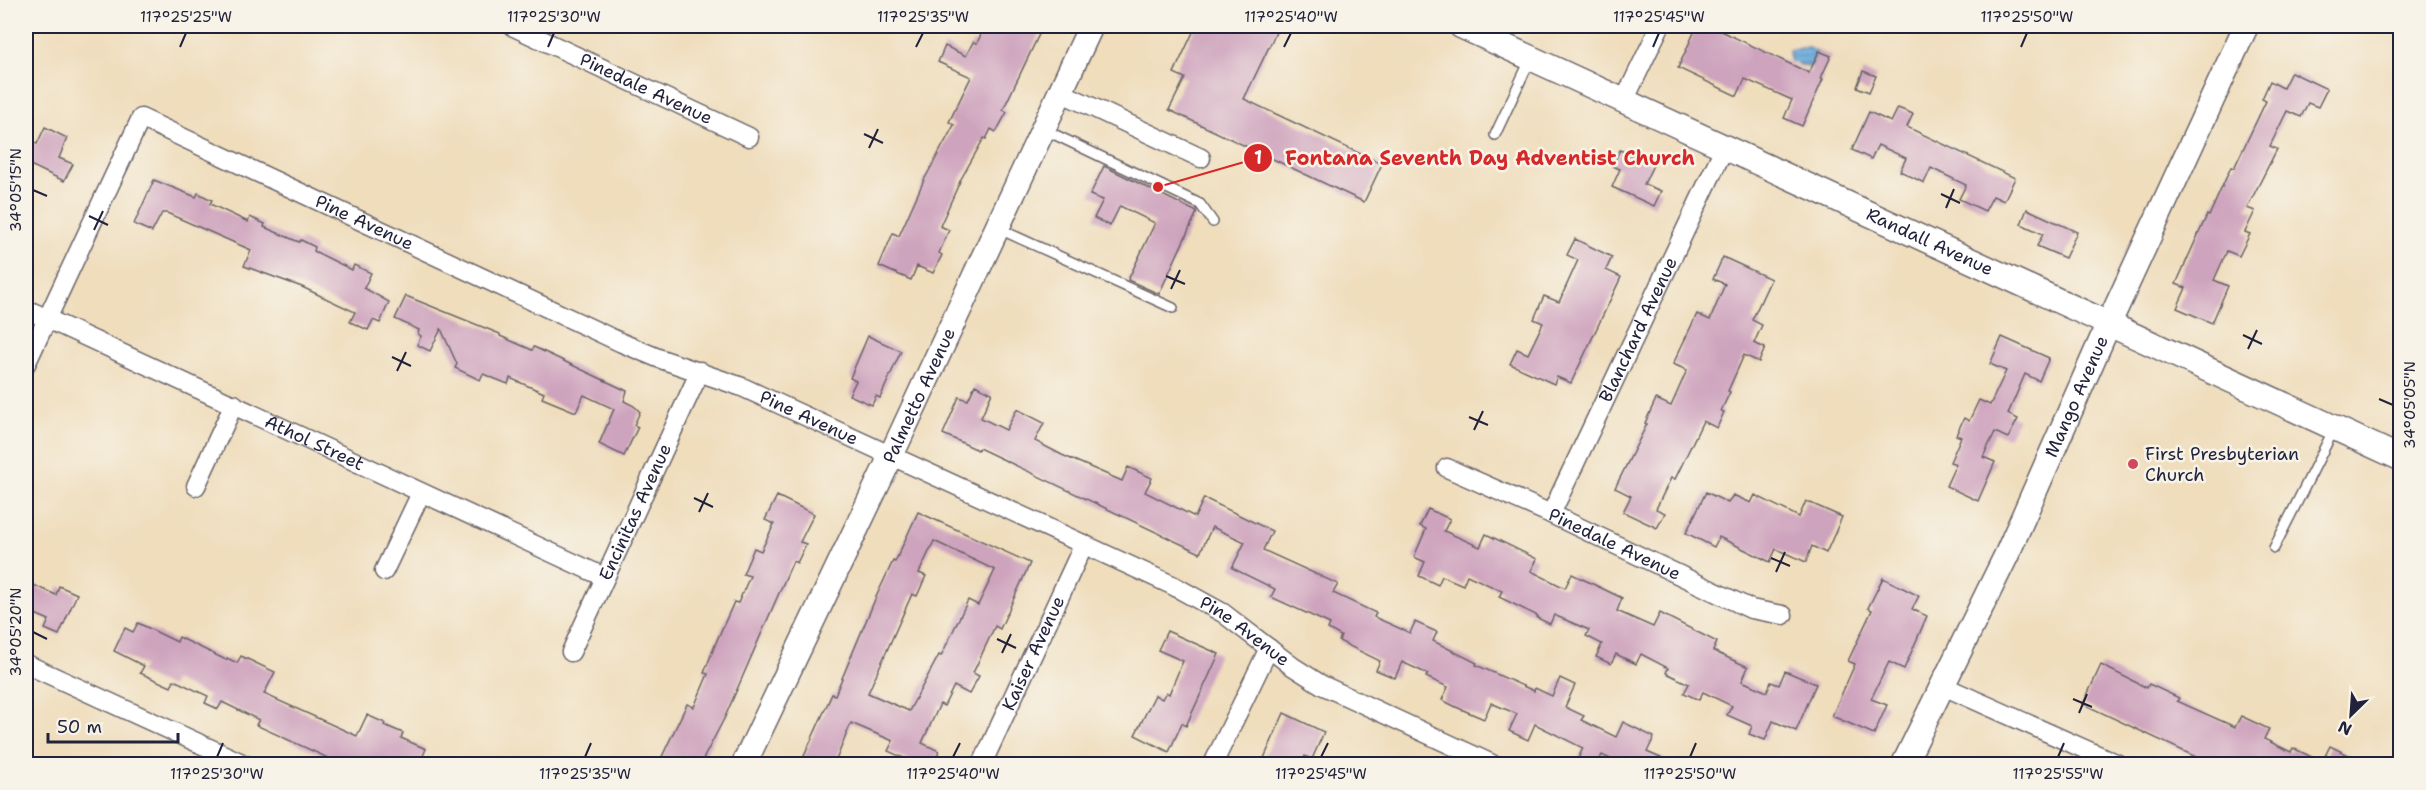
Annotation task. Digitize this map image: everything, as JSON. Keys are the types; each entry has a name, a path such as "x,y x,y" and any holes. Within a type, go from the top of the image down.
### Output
{"street":[{"name":"Pinedale Avenue","path":"512,26 749,137"},
{"name":"Palmetto Avenue","path":"744,765 1091,26"},
{"name":"Randall Avenue","path":"1461,26 2400,458"},
{"path":"1624,101 1660,26"},
{"name":"Mango Avenue","path":"1904,765 1941,685 2007,554 2109,323 2246,26"},
{"path":"1060,92 1201,158"},
{"name":"Pine Avenue","path":"47,318 141,118 622,343 742,387 1198,597 1322,685 1492,765"},
{"name":"Blanchard Avenue","path":"1551,514 1725,146"},
{"name":"Athol Street","path":"26,309 604,577"},
{"path":"26,364 47,318"},
{"name":"Encinitas Avenue","path":"571,652 700,371"},
{"path":"196,486 234,404"},
{"name":"Pinedale Avenue","path":"1447,468 1551,514 1751,609 1783,615"},
{"path":"384,571 421,493"},
{"name":"Kaiser Avenue","path":"982,765 1084,544"},
{"path":"1214,765 1269,648"},
{"path":"26,664 244,765"},
{"path":"1941,685 2118,765"}],"lane":[{"path":"1495,135 1531,58"},
{"path":"1043,129 1200,204 1213,222"},
{"path":"997,228 1173,308"},
{"path":"2274,548 2334,428"}],"water":[{"path":"1809,48 1817,52 1811,66 1807,67 1790,61 1789,50"}],"building":[{"path":"985,26 1043,26 1003,110 1007,112 996,132 991,129 986,139 984,138 961,179 940,226 949,230 939,253 942,255 933,273 917,266 911,280 879,266 893,233 899,236 924,180 954,125 949,122 971,77 938,62 945,46 966,56 973,42 977,43"},
{"path":"1196,26 1279,26 1244,99 1382,164 1364,202 1169,110 1185,78 1174,73"},
{"path":"1697,26 1723,26 1721,31 1809,73 1819,51 1831,56 1802,126 1784,118 1792,100 1745,79 1737,96 1678,68"},
{"path":"1863,71 1876,76 1869,92 1857,87"},
{"path":"2291,72 2327,89 2318,107 2308,103 2301,117 2287,111 2270,146 2277,149 2247,208 2255,211 2245,232 2250,234 2239,256 2227,251 2214,280 2228,286 2212,323 2177,308 2186,288 2176,284 2207,215 2209,216 2231,167 2234,168 2266,101 2262,99 2270,81 2283,88"},
{"path":"1898,108 1913,114 1907,127 2015,178 2004,201 1993,196 1985,211 1959,199 1966,185 1931,168 1924,183 1900,171 1906,158 1878,145 1871,159 1852,150 1869,112 1891,122"},
{"path":"45,127 67,138 59,158 73,164 64,181 26,163 26,139 37,144"},
{"path":"1620,150 1653,165 1644,184 1661,191 1654,206 1612,187 1620,169 1612,166"},
{"path":"1104,166 1197,212 1159,294 1128,280 1155,223 1120,206 1110,226 1094,218 1103,200 1090,195"},
{"path":"154,180 196,197 198,193 212,200 210,204 248,222 250,217 265,224 264,227 315,247 314,251 352,270 354,265 371,273 364,288 389,302 380,323 373,320 368,330 350,322 355,312 302,287 244,266 251,250 167,213 162,213 152,232 134,224"},
{"path":"2027,209 2077,232 2065,258 2037,246 2043,234 2021,224"},
{"path":"1575,239 1612,257 1606,270 1621,277 1571,383 1557,377 1554,384 1510,364 1517,349 1528,354 1543,323 1534,319 1544,296 1559,302 1578,260 1567,255"},
{"path":"1723,257 1771,279 1752,320 1762,325 1754,343 1765,348 1759,362 1744,355 1728,391 1730,392 1721,411 1724,412 1717,428 1703,421 1675,479 1671,478 1656,509 1665,513 1657,528 1623,512 1631,496 1615,488 1647,424 1645,423 1656,399 1671,406 1687,370 1673,364 1697,314 1710,320 1725,284 1713,279"},
{"path":"406,296 500,334 532,350 534,347 627,391 624,401 640,412 634,425 638,427 624,456 599,444 614,409 584,395 576,412 542,398 544,393 510,378 508,384 483,374 480,380 455,368 457,364 441,329 430,351 417,345 421,336 418,334 419,330 395,319"},
{"path":"868,336 901,351 880,398 876,396 872,405 849,395 856,381 850,378"},
{"path":"2002,337 2049,358 2039,381 2025,374 2008,414 2018,419 2008,438 1995,432 1983,457 1995,462 1978,501 1946,486 1956,464 1950,462 1961,437 1956,435 1964,418 1969,421 1979,400 1990,405 2006,371 1990,364"},
{"path":"975,385 992,393 981,418 1006,430 1017,409 1044,423 1035,441 1062,455 1122,481 1128,467 1152,478 1145,492 1195,517 1204,498 1272,531 1263,550 1338,584 1333,593 1376,613 1374,617 1410,633 1415,622 1437,632 1433,641 1477,663 1476,665 1534,691 1535,688 1552,696 1560,678 1575,685 1565,707 1584,716 1581,720 1616,737 1623,722 1654,737 1647,752 1677,765 1623,765 1602,755 1597,765 1575,765 1583,748 1535,724 1528,740 1509,731 1517,714 1491,703 1484,719 1456,707 1442,700 1448,687 1426,677 1428,674 1402,662 1395,678 1376,670 1380,661 1339,641 1341,636 1328,629 1330,624 1271,597 1275,589 1232,568 1245,542 1212,527 1200,553 979,448 978,450 943,434 959,397 968,400"},
{"path":"1706,492 1728,503 1733,495 1751,503 1755,495 1799,517 1806,501 1842,517 1826,553 1812,546 1806,562 1776,549 1770,562 1719,537 1714,547 1686,533"},
{"path":"777,496 814,514 800,542 806,544 797,563 793,561 725,717 700,765 658,765 687,704 694,707 708,674 704,673 717,640 734,602 738,603 750,576 743,574 754,548 761,551 774,524 765,520"},
{"path":"1428,509 1450,519 1444,531 1480,547 1486,534 1537,559 1531,571 1565,588 1572,574 1622,598 1617,611 1653,627 1660,613 1717,642 1713,651 1748,667 1742,681 1767,692 1771,682 1779,685 1785,671 1816,684 1796,731 1773,721 1765,740 1749,734 1752,726 1727,715 1732,706 1703,692 1699,700 1684,693 1689,684 1666,673 1668,668 1641,654 1636,664 1616,654 1611,664 1596,657 1602,644 1586,636 1589,630 1554,615 1550,624 1499,597 1502,591 1467,575 1463,585 1442,576 1438,585 1419,576 1425,562 1414,557 1426,529 1420,526"},
{"path":"918,512 1030,563 1000,629 995,626 973,673 979,676 969,694 954,686 944,706 940,704 922,743 939,751 933,765 919,765 888,751 893,741 851,723 834,765 800,765 832,694 835,695 876,597 893,561 895,562","holes":["934,541 995,570 978,605 968,600 941,656 939,655 909,711 868,693 912,594 917,596 926,576 919,573"]},
{"path":"1883,578 1919,596 1912,609 1927,616 1904,669 1889,662 1871,699 1887,705 1874,734 1832,716 1855,664 1848,661 1872,610 1868,608"},
{"path":"29,583 56,595 59,586 77,594 59,635 45,629 49,620 26,610 26,592"},
{"path":"138,623 177,642 179,637 226,660 227,658 237,663 241,656 275,672 264,694 357,736 367,715 385,723 384,725 403,733 401,738 426,749 419,765 343,765 256,725 259,720 222,702 218,709 205,703 208,696 174,680 171,687 140,673 144,666 114,651 125,628 133,632"},
{"path":"1167,631 1219,654 1186,726 1182,723 1169,752 1135,735 1155,695 1162,699 1166,692 1169,694 1183,661 1158,650"},
{"path":"2101,665 2147,688 2149,684 2179,698 2177,701 2235,727 2241,716 2269,729 2264,739 2291,752 2293,748 2322,762 2330,746 2369,765 2213,765 2083,704"},
{"path":"1284,713 1324,732 1312,759 1305,756 1302,765 1261,765"}],"place":[{"name":"Fontana Seventh Day Adventist Church","path":"1158,187"},
{"name":"First Presbyterian Church","path":"2133,464"}]}
